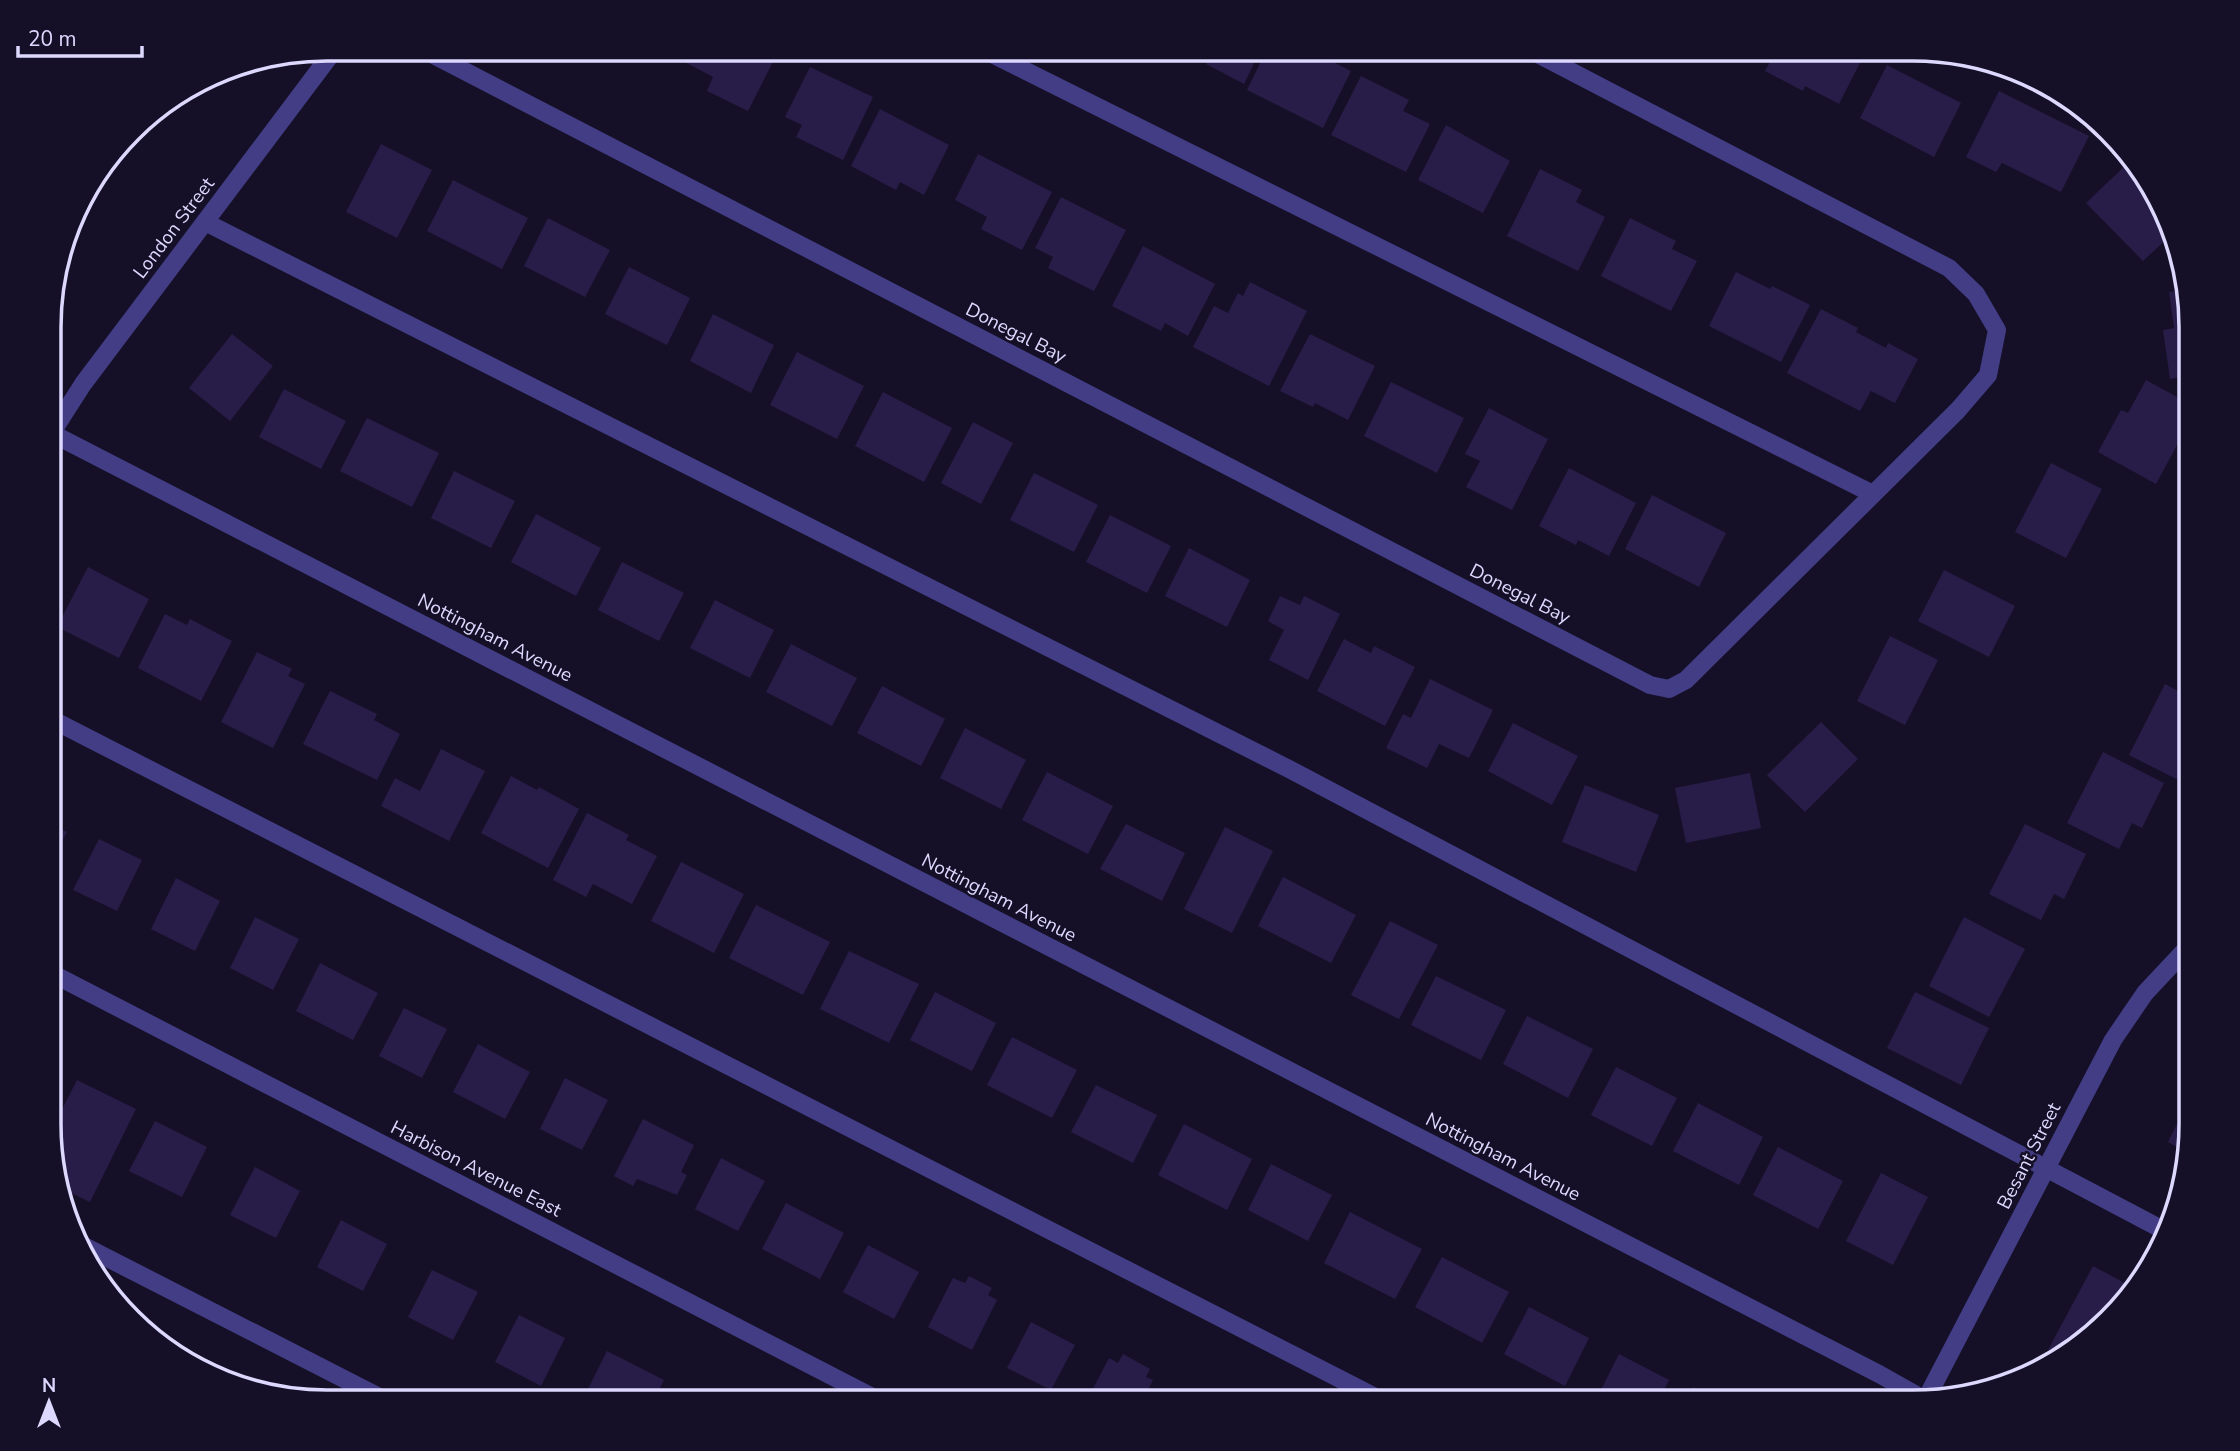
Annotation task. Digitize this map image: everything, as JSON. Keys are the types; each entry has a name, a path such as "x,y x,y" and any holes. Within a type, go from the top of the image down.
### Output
{"street":[{"name":"London Street","path":"61,419 83,384 326,61"},
{"name":"Donegal Bay","path":"445,61 1650,685 1669,689 1686,680 1958,410 1988,375 1997,330 1976,294 1949,268 1551,61"},
{"path":"1006,61 1873,494"},
{"path":"205,222 1277,763 2158,1227"},
{"name":"Nottingham Avenue","path":"61,438 1907,1390"},
{"path":"61,724 1362,1390"},
{"name":"Besant Street","path":"1932,1389 2045,1168 2127,1017 2160,975 2179,956"},
{"name":"Harbison Avenue East","path":"61,978 859,1390"},
{"path":"94,1251 366,1390"}],"building":[{"path":"683,61 773,61 748,111 707,91 713,77"},
{"path":"1207,61 1255,61 1244,84 1206,64"},
{"path":"1261,61 1331,61 1351,71 1323,128 1247,90"},
{"path":"1770,61 1861,61 1839,104 1805,86 1803,91 1765,71"},
{"path":"1887,65 1961,103 1934,157 1860,118"},
{"path":"810,67 873,97 843,160 796,137 802,125 785,117"},
{"path":"1361,76 1409,100 1403,111 1430,124 1406,172 1331,135"},
{"path":"1999,91 2089,136 2061,192 2002,163 1996,172 1966,157"},
{"path":"880,109 949,145 924,195 900,182 896,190 851,166"},
{"path":"1446,125 1510,161 1483,213 1418,180"},
{"path":"381,144 432,170 397,238 346,212"},
{"path":"978,154 1052,192 1022,250 981,229 987,217 955,200"},
{"path":"2125,166 2151,209 2165,241 2143,261 2086,203"},
{"path":"1540,169 1582,190 1576,202 1605,217 1578,271 1507,236"},
{"path":"453,180 528,218 502,269 427,231"},
{"path":"1061,197 1126,230 1094,291 1048,268 1053,257 1035,248"},
{"path":"548,218 610,250 585,297 524,266"},
{"path":"1630,218 1676,241 1672,249 1697,261 1671,311 1601,276"},
{"path":"1143,246 1215,284 1188,336 1165,323 1161,331 1112,306"},
{"path":"629,267 690,298 667,345 605,314"},
{"path":"1736,272 1810,305 1781,362 1709,326"},
{"path":"1250,282 1307,311 1269,386 1193,347 1214,306 1228,313 1238,293 1243,296"},
{"path":"2176,291 2179,327 2179,378 2170,379 2163,330 2174,328 2169,292"},
{"path":"1821,309 1858,328 1856,332 1886,348 1888,343 1918,359 1895,403 1871,391 1860,411 1787,373"},
{"path":"713,314 774,345 751,393 690,361"},
{"path":"232,334 273,366 230,421 189,388"},
{"path":"1310,334 1375,366 1348,420 1315,403 1313,407 1280,391"},
{"path":"797,352 864,386 837,439 770,405"},
{"path":"2146,380 2179,398 2179,441 2156,484 2098,452 2121,410 2128,413"},
{"path":"1391,382 1464,418 1437,473 1364,436"},
{"path":"284,389 346,421 321,469 259,437"},
{"path":"883,392 952,428 924,482 855,446"},
{"path":"1489,408 1548,439 1512,510 1466,487 1480,461 1465,454"},
{"path":"367,418 439,453 412,507 340,471"},
{"path":"973,422 1013,443 981,504 941,483"},
{"path":"2051,463 2102,489 2066,558 2015,532"},
{"path":"1569,468 1636,503 1609,556 1578,540 1576,545 1539,526"},
{"path":"454,471 515,501 491,548 431,518"},
{"path":"1034,473 1098,505 1074,552 1010,520"},
{"path":"1652,495 1726,533 1699,587 1625,549"},
{"path":"536,514 601,548 576,596 511,562"},
{"path":"1110,515 1171,546 1147,593 1086,562"},
{"path":"1189,548 1250,580 1227,627 1165,596"},
{"path":"622,562 684,593 659,641 598,610"},
{"path":"88,567 149,599 119,658 61,629 61,619"},
{"path":"1944,570 2015,606 1989,657 1918,621"},
{"path":"1280,596 1300,605 1304,596 1340,614 1308,680 1269,660 1284,630 1268,621"},
{"path":"715,600 774,630 750,678 690,648"},
{"path":"165,614 187,625 190,619 232,641 201,701 138,668"},
{"path":"1890,636 1938,660 1905,725 1857,701"},
{"path":"1344,639 1371,653 1374,646 1415,667 1385,726 1317,691"},
{"path":"791,644 857,678 832,726 766,692"},
{"path":"257,652 292,669 288,676 305,684 273,748 221,722"},
{"path":"1430,679 1493,710 1469,758 1439,744 1427,768 1386,748 1403,714 1411,718"},
{"path":"2165,684 2179,691 2179,780 2129,755"},
{"path":"882,686 945,719 921,766 857,733"},
{"path":"330,691 377,714 374,720 400,734 377,780 303,744"},
{"path":"1821,722 1858,759 1805,812 1767,775"},
{"path":"1513,723 1578,756 1552,805 1488,771"},
{"path":"965,728 1026,760 1001,809 940,778"},
{"path":"441,749 485,771 449,841 381,806 395,778 420,791"},
{"path":"2103,752 2164,783 2142,828 2132,823 2119,849 2067,823"},
{"path":"1047,772 1113,806 1088,854 1022,820"},
{"path":"1750,773 1761,828 1686,843 1675,788"},
{"path":"511,776 537,790 539,787 579,809 548,868 481,833"},
{"path":"1585,785 1659,815 1636,872 1562,842"},
{"path":"587,813 629,835 626,840 657,856 632,904 593,884 586,897 553,880"},
{"path":"1126,824 1185,853 1162,901 1100,869"},
{"path":"2025,824 2086,854 2064,899 2054,894 2041,920 1989,894"},
{"path":"1225,827 1273,851 1232,933 1184,909"},
{"path":"61,829 67,832 61,843"},
{"path":"99,839 142,860 117,911 73,890"},
{"path":"681,862 744,894 714,953 651,921"},
{"path":"1283,877 1356,915 1331,963 1258,926"},
{"path":"176,878 220,901 195,951 151,929"},
{"path":"756,905 830,942 803,995 729,958"},
{"path":"255,917 299,939 273,990 230,968"},
{"path":"1964,917 2025,949 1989,1017 1929,986"},
{"path":"1390,921 1438,945 1399,1019 1351,995"},
{"path":"849,951 919,984 889,1043 820,1009"},
{"path":"320,963 378,993 353,1040 296,1011"},
{"path":"1436,976 1506,1010 1481,1060 1411,1025"},
{"path":"935,992 996,1023 972,1071 910,1040"},
{"path":"1915,992 1989,1028 1961,1085 1887,1048"},
{"path":"404,1008 447,1029 422,1078 379,1056"},
{"path":"1527,1016 1593,1049 1568,1098 1503,1064"},
{"path":"1012,1037 1077,1070 1052,1118 987,1085"},
{"path":"478,1044 530,1072 505,1119 453,1092"},
{"path":"1616,1067 1677,1098 1652,1146 1591,1115"},
{"path":"565,1078 608,1100 582,1150 540,1129"},
{"path":"77,1080 136,1109 90,1202 70,1192 62,1141 61,1111"},
{"path":"1096,1085 1157,1115 1133,1163 1071,1132"},
{"path":"1698,1103 1763,1137 1739,1185 1673,1151"},
{"path":"643,1119 694,1145 681,1172 687,1175 677,1195 637,1179 633,1186 614,1176"},
{"path":"2179,1120 2177,1147 2168,1142"},
{"path":"155,1121 207,1147 182,1197 129,1171"},
{"path":"1184,1124 1252,1159 1227,1210 1158,1175"},
{"path":"1778,1147 1843,1181 1818,1229 1753,1195"},
{"path":"721,1158 765,1181 738,1231 695,1209"},
{"path":"1271,1164 1332,1195 1308,1241 1248,1210"},
{"path":"255,1167 300,1191 276,1238 230,1215"},
{"path":"1881,1173 1928,1197 1893,1265 1846,1241"},
{"path":"786,1203 844,1233 820,1279 762,1249"},
{"path":"1350,1212 1422,1249 1395,1299 1324,1263"},
{"path":"341,1220 387,1244 363,1291 317,1267"},
{"path":"868,1245 919,1272 894,1319 843,1292"},
{"path":"1442,1257 1509,1292 1482,1343 1415,1307"},
{"path":"2093,1266 2126,1284 2088,1324 2061,1345 2050,1351 2048,1350"},
{"path":"432,1270 478,1292 453,1340 408,1317"},
{"path":"969,1276 992,1288 988,1295 997,1300 972,1350 928,1327 953,1278 965,1283"},
{"path":"1529,1307 1589,1338 1565,1386 1504,1354"},
{"path":"519,1315 565,1338 541,1386 495,1362"},
{"path":"1031,1322 1075,1345 1051,1390 1007,1368"},
{"path":"607,1351 664,1380 659,1390 588,1390"},
{"path":"1123,1354 1150,1369 1146,1377 1153,1380 1148,1390 1092,1390 1109,1358 1118,1363"},
{"path":"1619,1354 1669,1380 1664,1390 1601,1390"}]}
